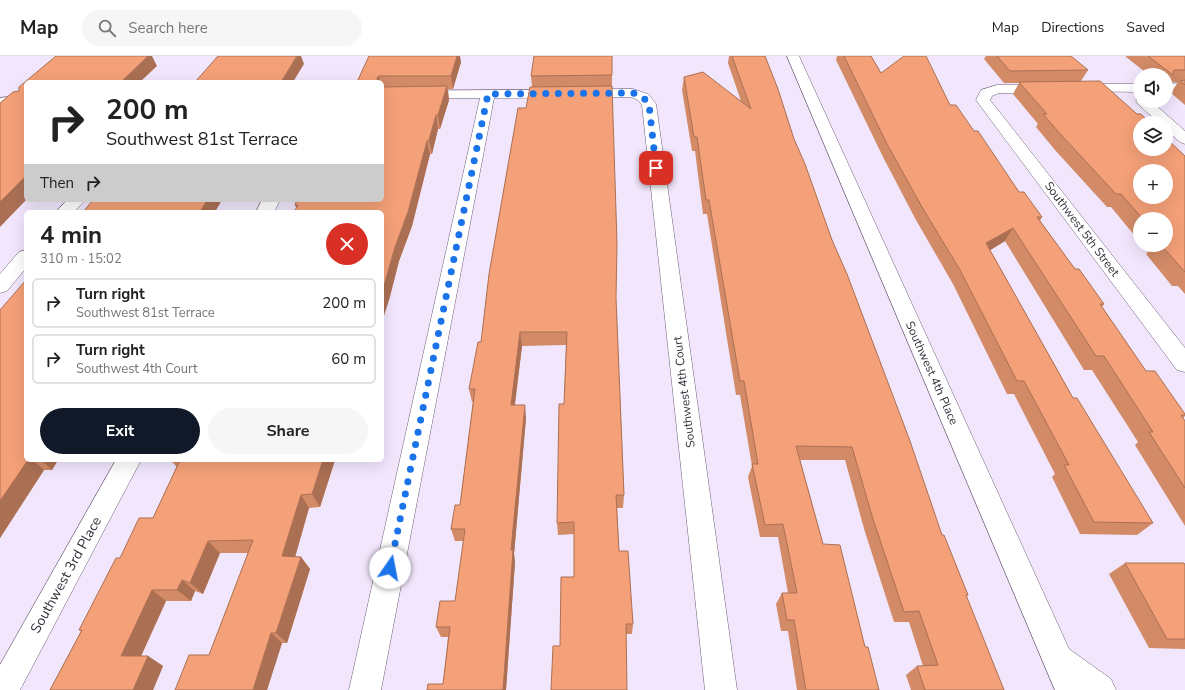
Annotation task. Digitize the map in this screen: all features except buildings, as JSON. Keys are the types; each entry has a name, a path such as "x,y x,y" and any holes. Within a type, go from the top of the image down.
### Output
{"street":[{"name":"Southwest 4th Place","path":"793,56 1071,690"},
{"path":"1173,88 1185,87"},
{"name":"Southwest 5th Street","path":"1133,88 997,89 986,93 983,100 1185,364"},
{"name":"Southwest 4th Court","path":"488,94 633,93 643,97 649,104 721,690"},
{"path":"365,690 488,94 384,95"},
{"path":"0,102 24,99"},
{"path":"1151,108 1185,138"},
{"path":"67,210 74,202"},
{"path":"0,286 24,258"},
{"name":"Southwest 3rd Place","path":"3,690 128,462"},
{"path":"1058,660 1100,690"}],"route":[{"path":"390,568 488,94 633,93 643,97 649,104 656,168"}]}
